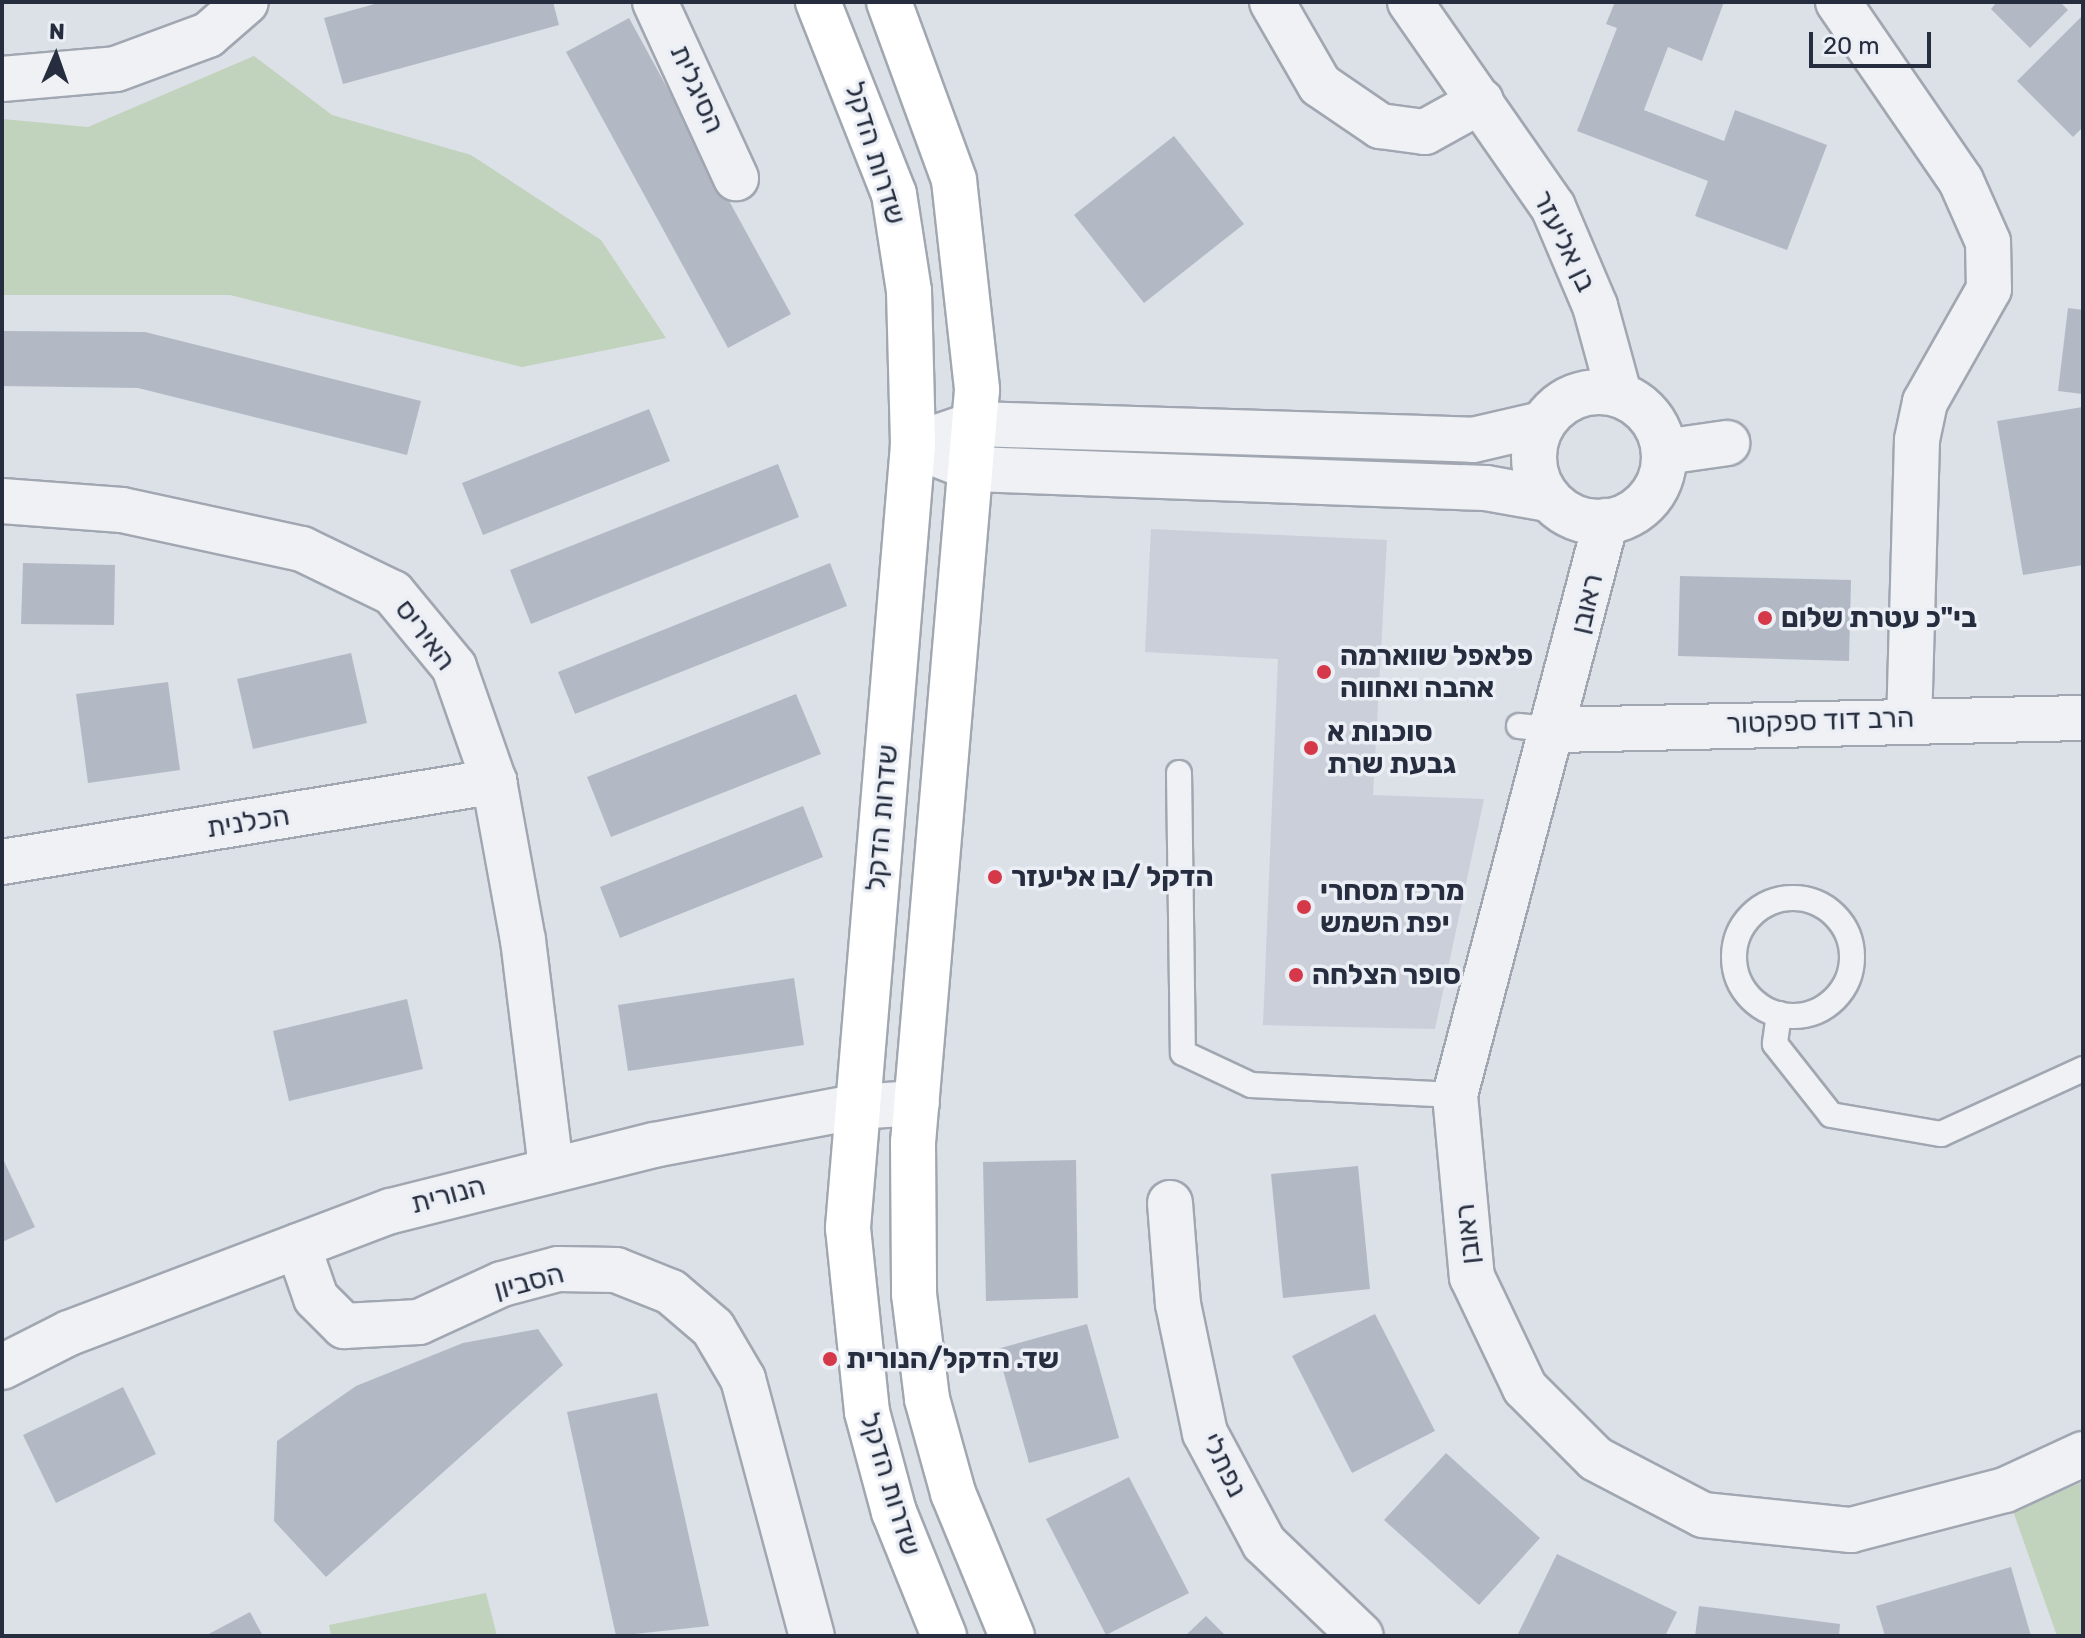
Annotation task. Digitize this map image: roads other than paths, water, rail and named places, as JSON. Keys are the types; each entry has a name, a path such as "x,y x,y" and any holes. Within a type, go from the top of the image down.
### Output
{"main road":[{"name":"שדרות הדקל","path":"818,2 894,194 909,291 913,445 855,1107 848,1228 867,1412 894,1512 944,1636"},
{"name":"שדרות הדקל","path":"889,2 954,180 970,285 975,424 974,469 917,1103 910,1227 927,1399 953,1493 1012,1636"}],"street":[{"path":"2,79 116,69 208,35 246,2"},
{"name":"הסיגלית","path":"655,2 736,178"},
{"path":"1272,2 1320,85 1380,126 1425,132 1481,101"},
{"name":"בן אליעזר","path":"1410,2 1553,207 1595,306 1619,394"},
{"path":"1838,2 1961,181 1988,242 1989,289 1925,402 1917,440 1909,718"},
{"path":"1580,394 1619,394 1650,417 1664,452 1663,472 1642,506 1606,521 1585,521 1548,499 1486,488 974,469 913,445 975,424 1473,440 1542,424 1580,394"},
{"path":"1542,424 1533,463 1548,499"},
{"path":"1664,452 1727,443"},
{"name":"האיריס","path":"2,501 122,510 302,549 393,593 454,667 494,781 523,940 551,1167"},
{"name":"ראובן","path":"1606,521 1538,728 1455,1095 1472,1277 1525,1388 1596,1459 1703,1515 1851,1530 2005,1490 2083,1454"},
{"name":"הרב דוד ספקטור","path":"1538,728 1909,718 2083,718"},
{"name":"הכלנית","path":"2,862 494,781"},
{"name":"הנורית","path":"2,1367 69,1333 391,1211 551,1167 855,1107 917,1103"},
{"name":"נפתלי","path":"1170,1203 1178,1304 1205,1433 1264,1543 1361,1636"},
{"name":"הסביון","path":"298,1246 316,1298 344,1326 419,1322 502,1284 558,1269 616,1270 671,1292 713,1328 743,1379 812,1636"}],"lane":[{"path":"1179,773 1183,1053 1251,1085 1455,1095"},
{"path":"1812,900 1848,933 1848,982 1811,1014 1779,1014 1750,999 1738,981 1736,938 1763,905 1812,900"},
{"path":"1779,1014 1775,1044 1831,1115 1941,1134 2083,1069"}],"place":[{"name":"בי\"כ עטרת שלום","path":"1765,618"},
{"name":"פלאפל שווארמה אהבה ואחווה","path":"1324,672"},
{"name":"סוכנות א גבעת שרת","path":"1311,748"},
{"name":"הדקל /בן אליעזר","path":"995,877"},
{"name":"מרכז מסחרי יפת השמש","path":"1304,907"},
{"name":"סופר הצלחה","path":"1296,975"},
{"name":"שד. הדקל/הנורית","path":"830,1359"}]}
